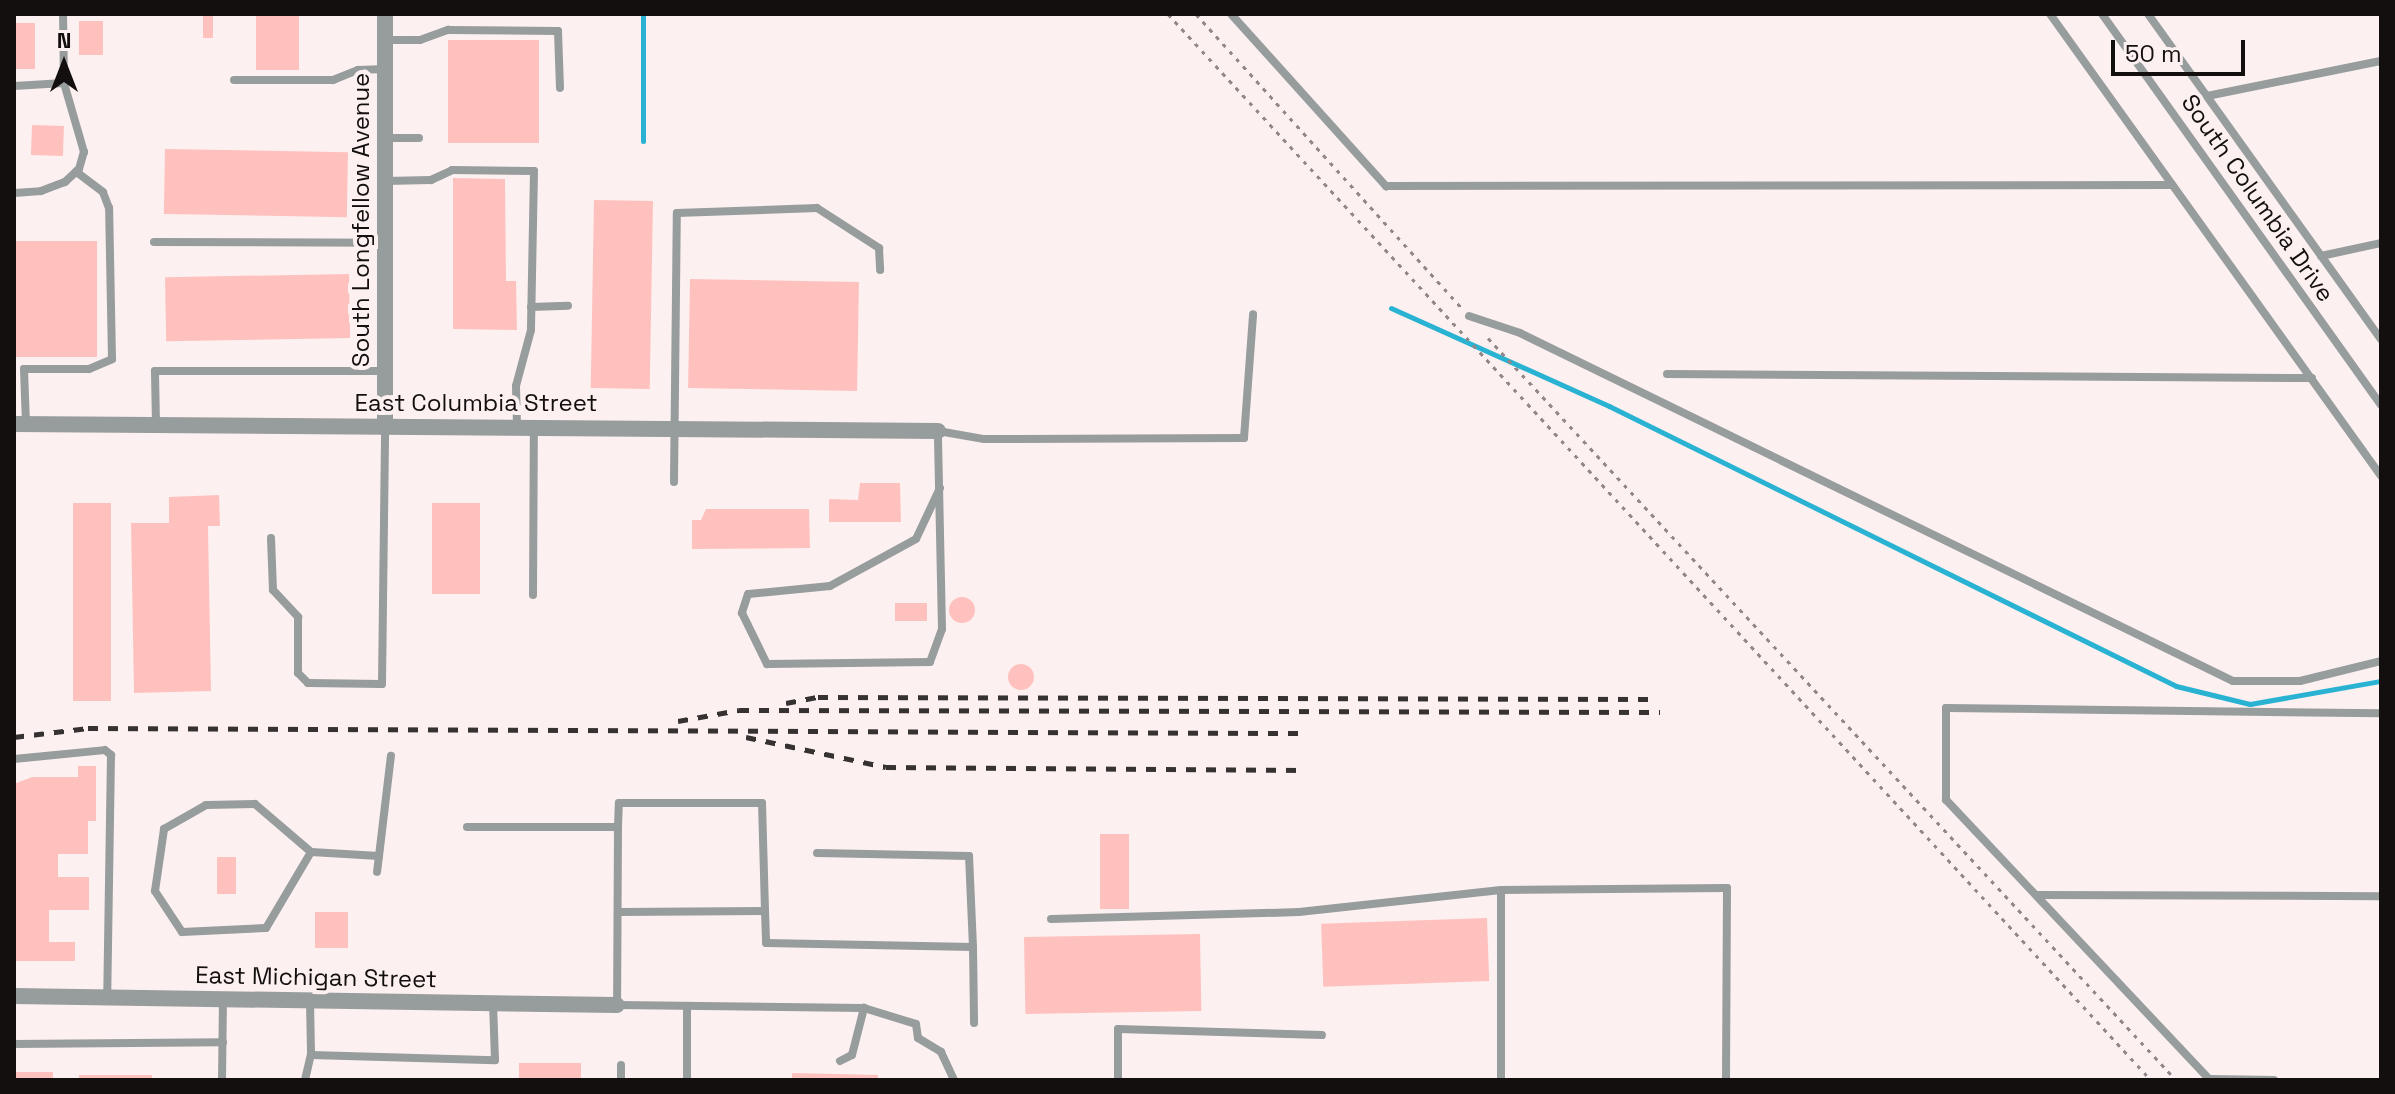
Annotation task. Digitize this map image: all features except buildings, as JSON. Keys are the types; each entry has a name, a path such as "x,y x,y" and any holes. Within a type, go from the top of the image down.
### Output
{"street":[{"name":"South Longfellow Avenue","path":"385,14 385,426"},
{"name":"East Columbia Street","path":"20,424 938,431"},
{"name":"East Michigan Street","path":"14,996 617,1005"}],"lane":[{"path":"14,193 41,191 76,172 84,152 64,83 63,14"},
{"path":"1231,14 1386,186 2172,185"},
{"path":"2050,14 2381,476"},
{"name":"South Columbia Drive","path":"2102,14 2381,405"},
{"path":"2148,14 2381,339"},
{"path":"385,40 420,40 448,30 558,31 560,88"},
{"path":"2207,96 2381,61"},
{"path":"234,80 333,80 358,70 385,69"},
{"path":"14,86 64,83"},
{"path":"385,138 419,138"},
{"path":"385,181 431,180 452,170 534,171 531,307 516,386 525,427 533,595"},
{"path":"20,424 24,369 89,369 112,359 109,208 103,192 76,172"},
{"path":"674,482 672,429 677,213 817,208 879,248 880,270"},
{"path":"154,242 385,243"},
{"path":"2321,256 2381,243"},
{"path":"531,307 568,306"},
{"path":"940,488 916,539 830,586 748,594 742,613 767,664 930,662 942,629 940,488 938,431 984,439 1244,438 1253,314"},
{"path":"1469,316 1520,333 2233,681 2300,681 2381,661"},
{"path":"156,425 155,371 385,371"},
{"path":"1667,374 2312,378"},
{"path":"271,538 273,590 298,617 298,673 308,683 382,684 385,426"},
{"path":"2274,1080 2210,1080 2039,895 1946,800 1946,708 2381,713"},
{"path":"14,759 105,750 111,755 107,998"},
{"path":"377,872 391,756"},
{"path":"954,1080 941,1052 918,1038 916,1024 864,1008 617,1005 619,803 762,803 766,943 973,947"},
{"path":"311,852 266,928 182,932 155,891 164,829 206,805 255,804 311,852 379,856"},
{"path":"467,827 618,827"},
{"path":"817,853 969,856 974,1023"},
{"path":"1051,919 1299,912 1501,890 1727,888 1726,1080"},
{"path":"1501,890 1501,1080"},
{"path":"2039,895 2381,896"},
{"path":"619,912 765,911"},
{"path":"222,1080 223,999"},
{"path":"305,1080 311,1055 310,1001"},
{"path":"311,1055 495,1060 493,1004"},
{"path":"687,1006 687,1080"},
{"path":"840,1061 852,1055 864,1008"},
{"path":"1118,1080 1118,1029 1322,1035"},
{"path":"14,1044 223,1042"},
{"path":"621,1065 621,1080"}],"path":[{"path":"1168,14 2151,1080"},
{"path":"1196,14 1469,316 2176,1080"}],"waterway":[{"path":"643,14 643,141"},
{"path":"1391,308 1609,406 2176,686 2250,704 2381,681"}],"railway":[{"path":"786,703 818,697 1656,699"},
{"path":"678,721 739,710 1660,712"},
{"path":"14,737 88,728 1300,733"},
{"path":"746,737 886,767 1305,770"}]}
